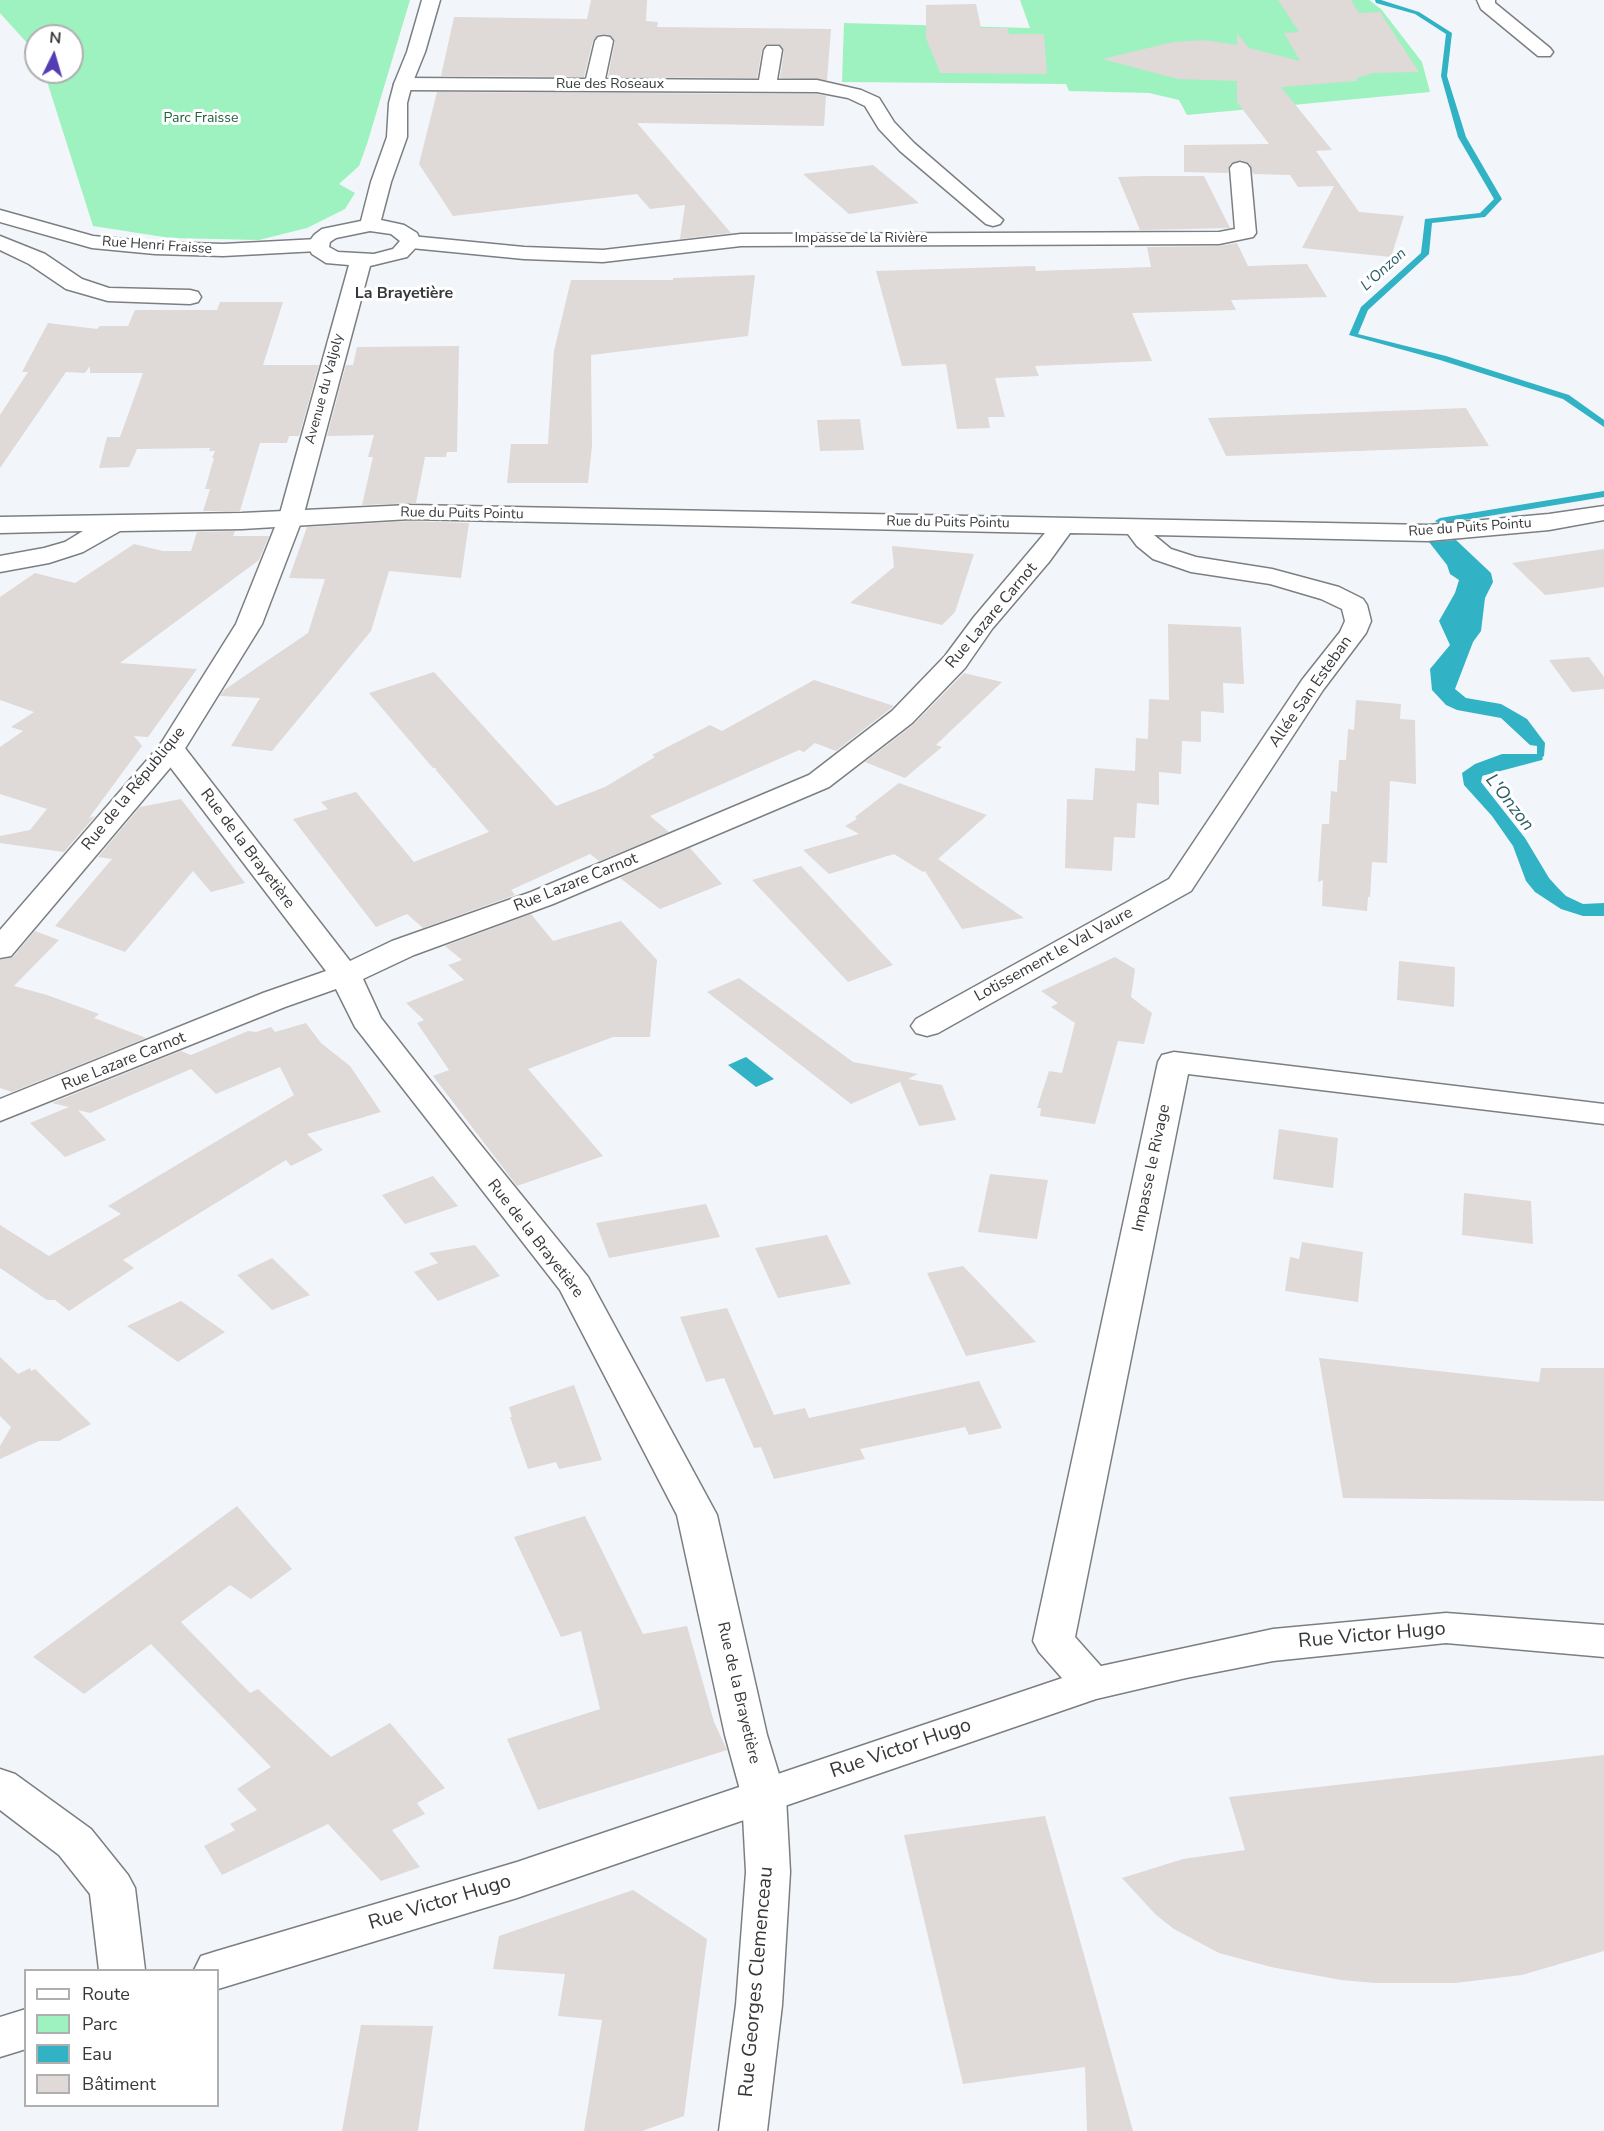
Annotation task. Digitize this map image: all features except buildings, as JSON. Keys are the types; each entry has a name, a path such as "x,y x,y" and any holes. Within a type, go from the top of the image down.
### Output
{"street":[{"path":"370,225 381,182 397,137 398,104 403,84 416,52 431,0"},
{"path":"1486,0 1487,5 1544,52"},
{"path":"594,85 604,41"},
{"path":"767,86 773,50"},
{"name":"Rue des Roseaux","path":"403,84 817,86 854,94 872,102 886,125 907,147 993,220"},
{"name":"Impasse de la Rivière","path":"411,242 524,253 603,256 750,240 1219,238 1246,233 1240,168"},
{"name":"Rue Henri Fraisse","path":"0,216 92,242 155,248 223,250 318,245"},
{"path":"370,225 397,229 410,237 411,242 408,248 400,253 375,260 361,261 334,258 319,250 318,245 321,239 329,233 370,225"},
{"path":"0,242 37,259 74,284 108,294 190,297"},
{"name":"Avenue du Valjoly","path":"291,517 361,261"},
{"name":"Rue du Puits Pointu","path":"0,525 242,521 410,512 1428,533 1549,522 1604,513"},
{"name":"Rue de la République","path":"0,948 171,749 249,624 291,517"},
{"path":"0,564 49,555 74,547 117,522"},
{"name":"Rue Lazare Carnot","path":"0,1111 274,1000 345,975 403,948 542,898 819,782 902,717 955,662 983,623 1040,557 1063,525"},
{"name":"Allée San Esteban","path":"1135,526 1146,542 1162,554 1191,564 1272,577 1330,592 1354,605 1358,621 1353,633 1312,686 1180,885"},
{"name":"Rue de la Brayetière","path":"171,749 345,975 366,1020 463,1146 575,1285 697,1515 746,1735 764,1797"},
{"name":"Lotissement le Val Vaure","path":"927,1026 1180,885"},
{"name":"Impasse le Rivage","path":"1092,1684 1054,1641 1174,1062 1604,1114"},
{"name":"Rue Victor Hugo","path":"219,1970 517,1880 1092,1684 1186,1662 1273,1646 1446,1628 1604,1641"},
{"path":"0,1786 75,1842 112,1888 122,1969"},
{"name":"Rue Georges Clemenceau","path":"743,2131 759,2005 768,1872 764,1797"},
{"path":"0,2037 24,2030"}],"green space":[{"name":"Parc Fraisse","path":"0,0 410,0 359,166 339,184 355,193 345,209 307,228 259,240 170,238 93,226 48,84 84,84 84,24 24,24 24,40 0,13"},
{"path":"1020,0 1369,0 1381,9 1422,62 1430,92 1187,115 1179,100 1149,93 1069,91 1066,84 842,82 844,23 1030,28"}],"water":[{"path":"1456,540 1491,573 1493,582 1485,598 1481,631 1473,642 1455,689 1466,698 1501,704 1527,719 1545,743 1544,756 1541,758 1483,773 1481,782 1525,838 1549,878 1558,888 1566,896 1583,904 1604,903 1604,916 1583,916 1561,909 1535,892 1526,881 1513,846 1492,816 1464,785 1462,773 1475,764 1502,754 1537,754 1537,746 1530,745 1501,718 1457,710 1446,705 1432,690 1430,669 1450,645 1439,621 1455,593 1459,580 1450,574 1447,565 1429,542"},
{"path":"746,1057 774,1079 756,1087 728,1065"}],"waterway":[{"name":"L'Onzon","path":"1378,0 1378,2 1417,13 1449,33 1444,76 1462,137 1498,199 1482,215 1428,221 1425,254 1364,309 1353,335 1443,358 1566,397 1604,424"},
{"name":"L'Onzon","path":"1440,521 1604,494"},
{"name":"L'Onzon","path":"1474,775 1538,758"}],"district":[{"name":"La Brayetière","path":"404,294"}]}
